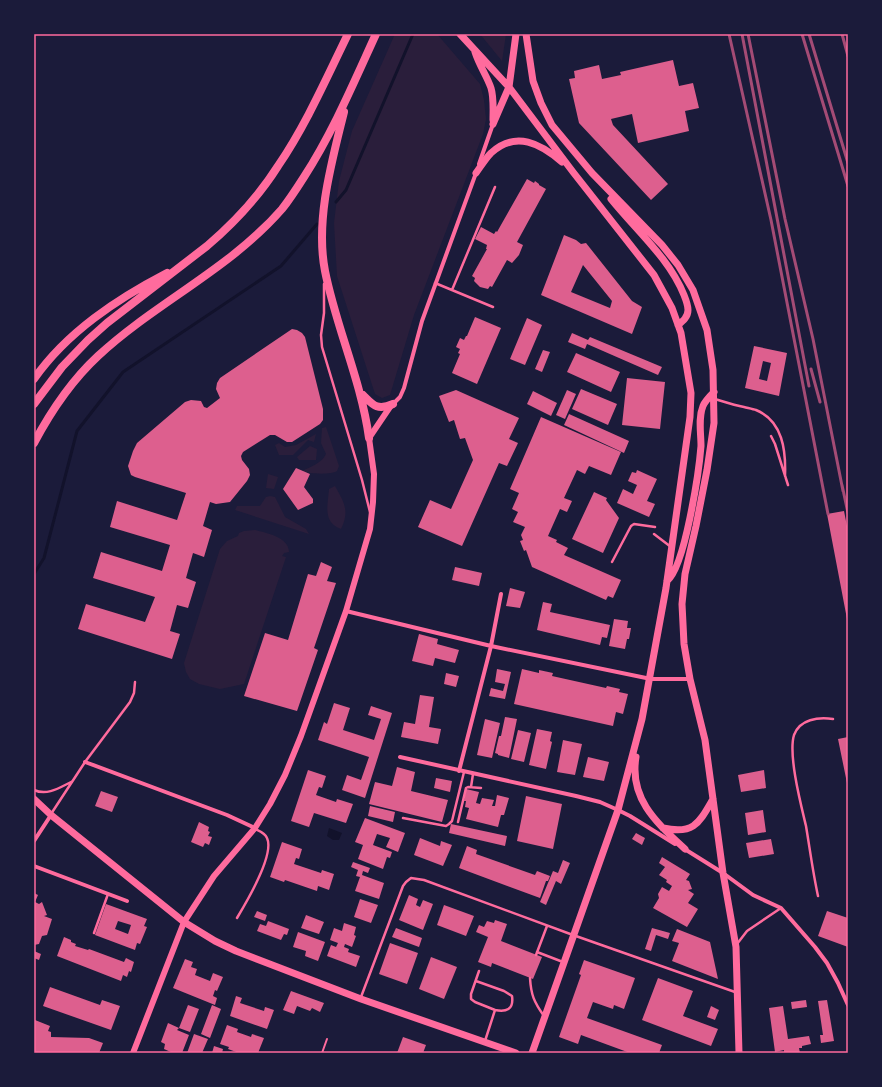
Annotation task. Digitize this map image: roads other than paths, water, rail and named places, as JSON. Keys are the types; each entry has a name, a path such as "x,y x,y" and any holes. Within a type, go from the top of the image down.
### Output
{"main road":[{"path":"34,404 72,355 107,324 223,232 251,202 287,152 313,106 348,34"},
{"path":"34,443 64,393 98,356 134,326 225,262 282,209 312,164 350,90 376,34"},
{"path":"460,34 509,87 573,172 654,275 672,308 681,333 691,405 685,459 667,581 651,679 642,719 618,810 532,1053"},
{"path":"494,124 509,87 516,34"},
{"path":"526,34 533,81 541,103 552,125 592,173 612,200 667,265 679,284 688,304 688,311 687,316 678,325"},
{"path":"474,49 479,64 491,88 494,124"},
{"path":"350,90 344,109 327,188 324,209 323,241 325,269 335,314 361,393 369,438"},
{"path":"476,173 491,153 502,145 524,141 537,144 550,152 573,172"},
{"path":"592,173 662,245 678,265 693,290 707,330 713,370 714,395 712,443 685,574 682,604 684,644 690,679 705,740 723,873 736,946 739,1053"},
{"path":"34,379 50,358 91,320 128,294 184,264"},
{"path":"361,393 373,406 384,407 393,404"},
{"path":"667,581 673,574 680,554 695,493 703,406 714,395"},
{"path":"642,719 635,765 638,791 647,810 662,828 684,850"},
{"path":"662,828 683,830 698,824 713,798"},
{"path":"34,799 51,815 184,922 236,952 516,1053"}],"street":[{"path":"133,1053 184,922 214,876 255,828 270,804 285,775 346,612 370,529 374,502 374,474 369,438 393,404 400,397 404,388 422,321 435,282 494,124"},
{"path":"459,771 491,646 501,594"},
{"path":"346,612 491,646 651,679 690,679"},
{"path":"400,757 600,802 630,816 723,873 753,895 781,908 815,947 827,964 848,1005"},
{"path":"85,762 226,815 255,828"},
{"path":"34,842 51,815"},
{"path":"34,866 127,901"}],"lane":[{"path":"452,290 495,187"},
{"path":"325,269 324,313 321,335 322,347 362,480 371,518"},
{"path":"435,282 493,307"},
{"path":"714,395 755,410 770,419 776,426 781,440 785,461 785,476"},
{"path":"771,436 788,485"},
{"path":"612,562 631,526 634,524 655,527"},
{"path":"654,534 672,548"},
{"path":"51,815 85,762 130,702 134,693 135,682"},
{"path":"818,896 799,797 793,744 794,735 799,726 808,720 819,718 833,719"},
{"path":"403,818 446,826 450,824 464,772"},
{"path":"471,787 473,774"},
{"path":"34,790 38,792 49,792 72,782"},
{"path":"458,822 466,788 468,786 481,788"},
{"path":"237,918 255,887 267,853 267,837 255,828"},
{"path":"361,998 403,886 408,879 416,878 738,993"},
{"path":"94,933 108,894"},
{"path":"736,946 747,931 781,908"},
{"path":"547,926 537,954 564,963"},
{"path":"476,981 504,991 512,996 510,1006 507,1010 495,1010 471,999 472,994 479,971"},
{"path":"530,978 530,989 534,1002 545,1017"},
{"path":"484,1041 495,1010"}],"waterway":[{"path":"336,202 346,190 413,34"},
{"path":"34,574 44,558 77,431 123,372 281,266 317,224"}],"railway":[{"path":"729,34 771,220 828,514"},
{"path":"742,34 809,386"},
{"path":"748,34 785,219 813,339 843,491"},
{"path":"802,34 848,186"},
{"path":"809,34 848,163"},
{"path":"842,34 848,56"},
{"path":"811,369 820,402"},
{"path":"842,485 848,513"}]}
